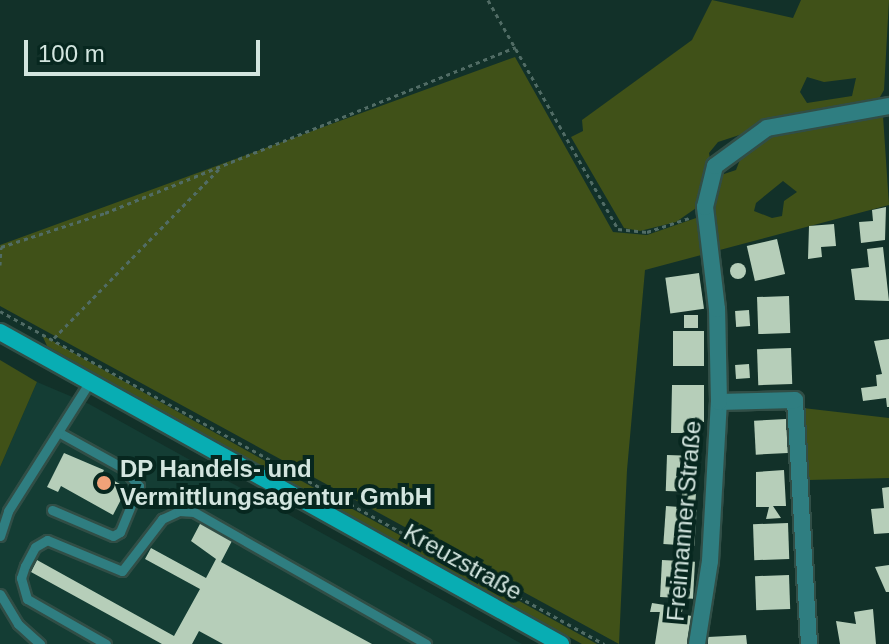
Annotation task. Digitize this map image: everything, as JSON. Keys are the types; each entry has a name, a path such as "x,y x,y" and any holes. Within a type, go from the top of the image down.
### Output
{"main road":[{"name":"Kreuzstraße","path":"0,332 561,644"}],"street":[{"path":"705,207 715,166 738,145 767,128 889,106"},
{"name":"Freimanner Straße","path":"697,644 710,561 719,402 717,309 705,207"},
{"path":"719,402 795,400 809,644"}],"lane":[{"path":"0,536 8,511 89,383"},
{"path":"52,510 113,536 120,532 139,486 123,468 58,432"},
{"path":"106,644 27,599 21,578 35,547 47,540 122,571 162,519 179,511 194,512 426,644"},
{"path":"0,594 18,624 40,644"}],"path":[{"path":"488,0 618,229 647,232 677,224 705,207"},
{"path":"0,265 1,247 221,166 516,47"},
{"path":"54,338 221,166"},
{"path":"0,311 54,338 604,644"}],"shaded area":[{"path":"37,382 89,404 522,644 0,644 0,467"}],"green space":[{"path":"712,0 793,18 801,0 889,0 884,90 876,104 813,111 718,142 709,153 711,165 699,206 676,222 640,231 624,228 571,137 583,131 582,120 692,40","holes":["807,77 824,82 856,78 852,96 807,103 800,92"]},
{"path":"515,57 613,232 647,235 699,217 705,254 645,270 627,470 619,644 0,306 0,245"},
{"path":"874,112 883,116 889,205 716,251 712,193 721,175 736,170 741,157 768,132","holes":["783,181 797,192 784,201 782,216 772,218 754,211 756,203"]},
{"path":"42,335 597,644 582,644 291,484 47,346"},
{"path":"0,360 37,382 0,467"},
{"path":"803,408 889,418 889,478 808,480"}],"building":[{"path":"886,207 885,240 861,243 859,222 873,221 872,210"},
{"path":"834,224 836,246 821,247 822,257 808,259 809,226"},
{"path":"777,239 785,274 755,281 747,246"},
{"path":"883,247 889,301 855,300 851,269 869,267 867,249"},
{"path":"735,263 741,263 746,271 744,277 735,279 730,274 730,268"},
{"path":"699,273 704,309 670,313 665,278"},
{"path":"789,296 790,333 758,334 757,297"},
{"path":"749,310 750,326 736,327 735,311"},
{"path":"684,315 698,315 698,328 684,328"},
{"path":"673,331 704,331 704,366 673,366"},
{"path":"889,339 887,407 886,398 863,401 861,388 877,386 876,375 882,374 874,341"},
{"path":"791,348 792,384 758,385 757,349"},
{"path":"749,364 750,378 736,379 735,365"},
{"path":"672,385 704,385 704,422 685,422 685,433 671,433"},
{"path":"786,419 788,453 756,455 754,421"},
{"path":"64,453 104,470 102,474 127,488 113,515 61,486 58,492 47,487"},
{"path":"667,455 698,456 697,492 666,491"},
{"path":"784,470 786,506 773,506 781,518 766,519 769,507 756,507 756,472"},
{"path":"889,487 889,533 874,534 871,509 884,508 882,488"},
{"path":"682,493 696,494 695,507 681,506"},
{"path":"666,506 697,508 694,546 663,544"},
{"path":"201,522 233,539 221,562 372,644 223,644 199,631 192,644 162,644 31,572 37,560 174,636 200,589 145,559 151,548 206,578 216,559 191,541"},
{"path":"788,523 789,559 754,560 753,524"},
{"path":"662,560 695,562 693,599 660,597"},
{"path":"889,565 889,592 886,592 875,567"},
{"path":"789,575 790,609 756,610 755,576"},
{"path":"672,600 684,601 682,612 650,612 652,603 671,606"},
{"path":"873,609 876,644 840,644 836,621 856,624 854,612"},
{"path":"660,611 692,616 687,644 655,644"},
{"path":"746,635 747,644 708,644 708,637"}],"place":[{"name":"DP Handels- und Vermittlungsagentur GmbH","path":"104,483"}]}
